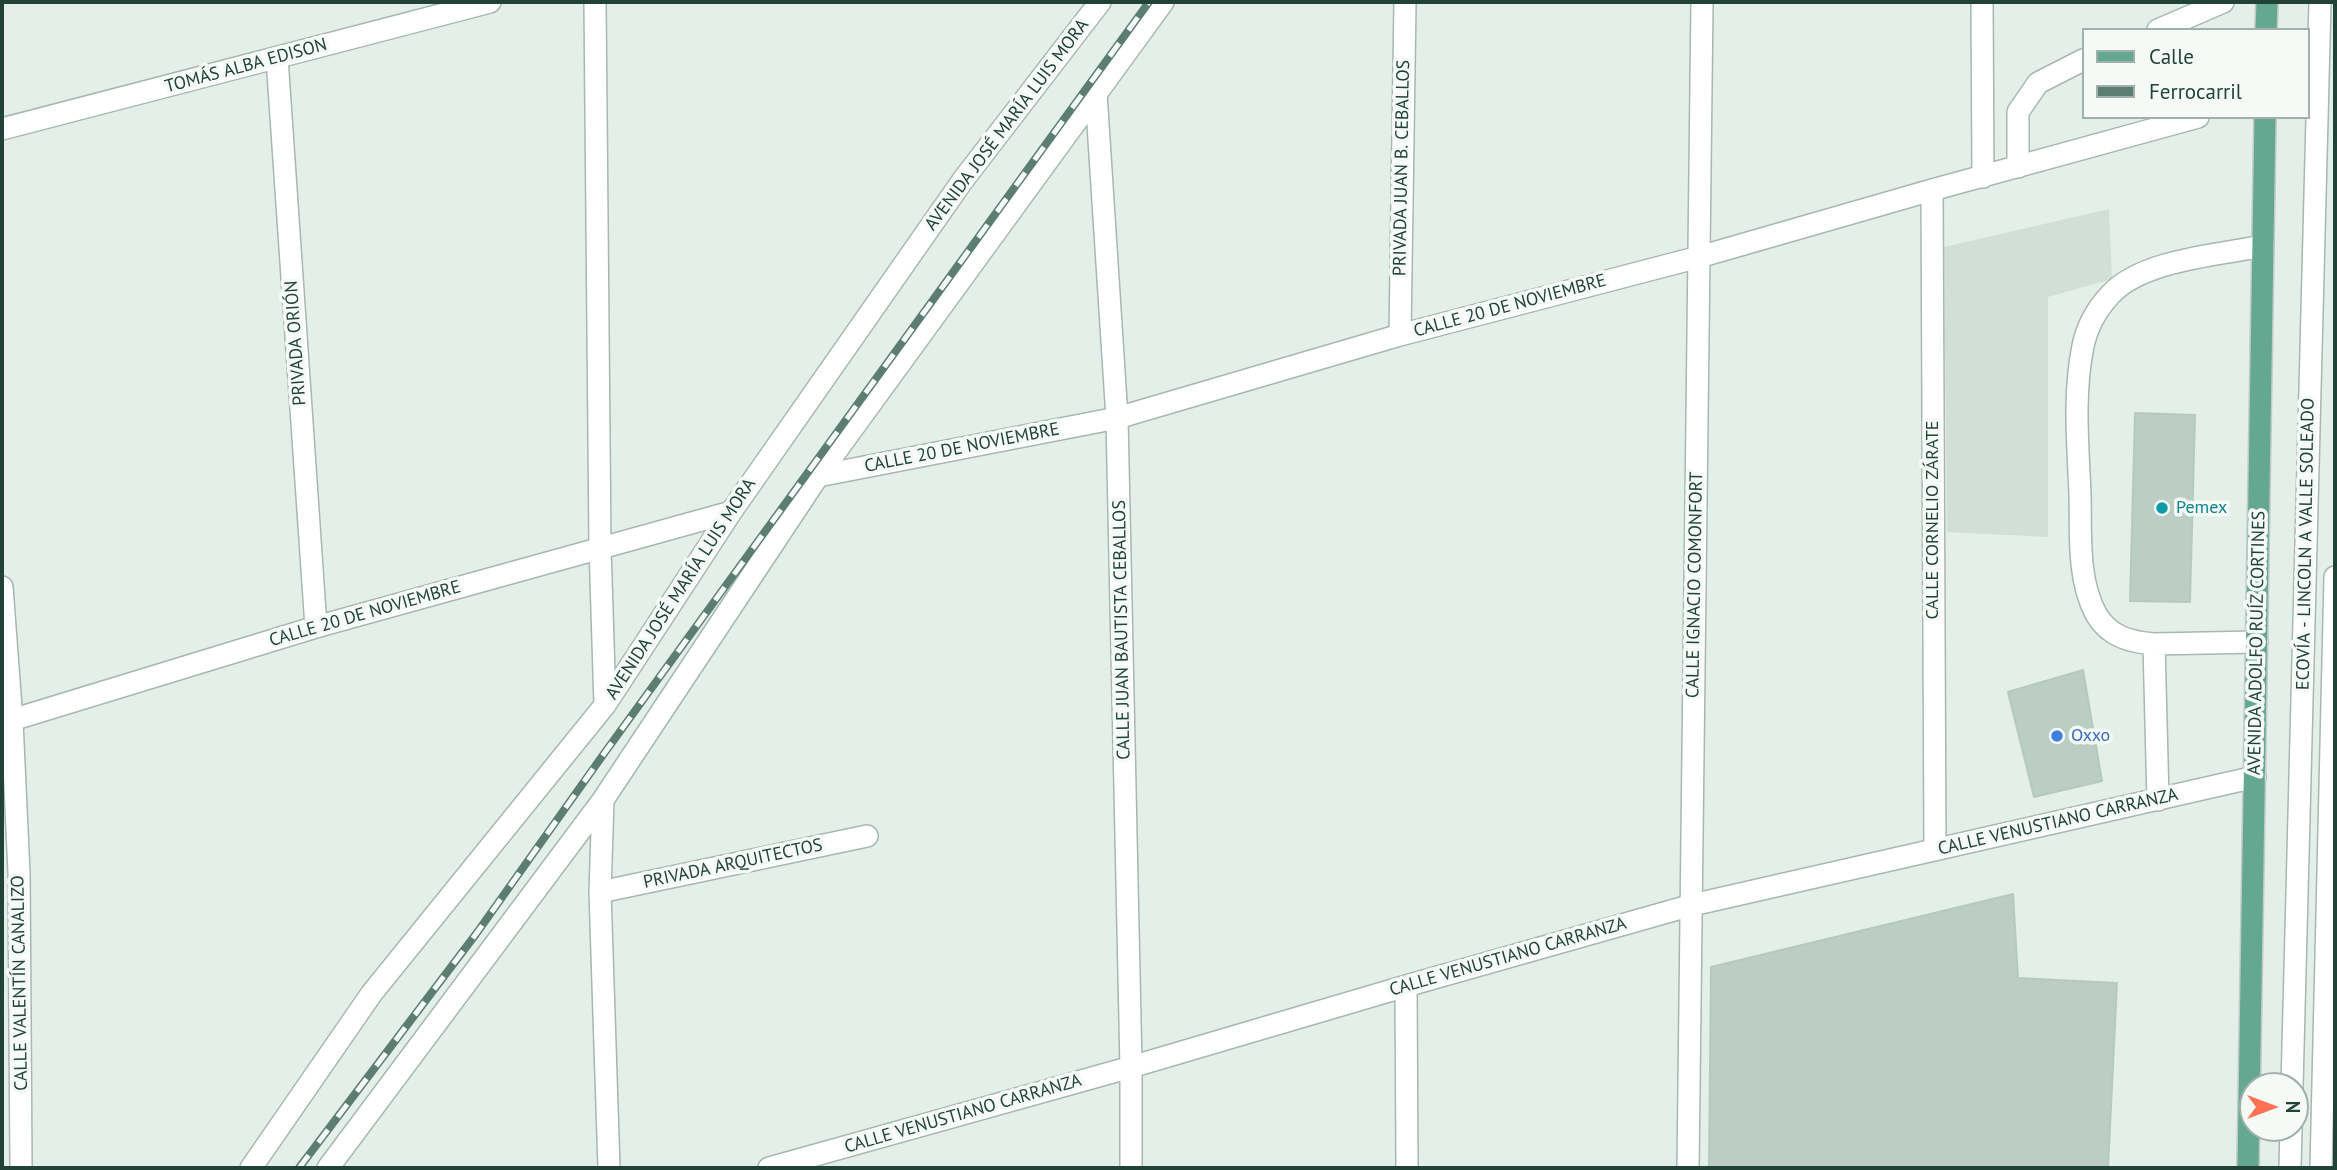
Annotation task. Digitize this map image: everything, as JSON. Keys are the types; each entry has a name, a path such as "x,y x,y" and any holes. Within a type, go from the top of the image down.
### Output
{"main road":[{"path":"2266,28 2267,2"},
{"name":"AVENIDA ADOLFO RUÍZ CORTINES","path":"2248,1168 2265,119"}],"street":[{"name":"TOMÁS ALBA EDISON","path":"2,129 490,2"},
{"path":"595,2 600,547 605,705"},
{"name":"AVENIDA JOSÉ MARÍA LUIS MORA","path":"251,1168 372,993 605,705 731,512 963,180 1100,2"},
{"path":"328,1168 603,800 818,476 1163,2"},
{"name":"PRIVADA JUAN B. CEBALLOS","path":"1400,335 1405,2"},
{"name":"CALLE IGNACIO COMONFORT","path":"1688,1168 1702,2"},
{"path":"1982,2 1983,177"},
{"path":"2163,28 2223,2"},
{"name":"ECOVÍA - LINCOLN A VALLE SOLEADO","path":"2292,1072 2320,2"},
{"name":"PRIVADA ORIÓN","path":"276,58 316,627"},
{"path":"2018,167 2018,112 2038,83 2082,61"},
{"name":"CALLE JUAN BAUTISTA CEBALLOS","path":"1096,93 1117,418 1132,1067 1131,1168"},
{"name":"CALLE 20 DE NOVIEMBRE","path":"818,476 1117,418 1400,335 1699,257 2191,119"},
{"name":"CALLE CORNELIO ZÁRATE","path":"1932,190 1935,850"},
{"path":"2257,642 2154,644 2123,639 2097,616 2088,596 2083,569 2077,415 2078,374 2083,345 2091,321 2111,294 2130,278 2154,267 2263,246"},
{"name":"CALLE 20 DE NOVIEMBRE","path":"7,722 316,627 731,512"},
{"path":"2321,1168 2335,577"},
{"name":"CALLE VALENTÍN CANALIZO","path":"2,587 7,722 19,873 22,1168"},
{"path":"2154,644 2158,800"},
{"name":"CALLE VENUSTIANO CARRANZA","path":"769,1168 1132,1067 1692,905 2255,777"},
{"path":"603,800 600,892 609,1168"},
{"name":"PRIVADA ARQUITECTOS","path":"600,892 867,836"},
{"path":"1406,986 1407,1168"},
{"path":"2290,1168 2291,1142"}],"shaded area":[{"path":"2109,209 2112,279 2048,297 2048,537 1947,532 1944,247"}],"building":[{"name":"Pemex","path":"2135,413 2195,415 2190,602 2130,601"},
{"name":"Oxxo","path":"2083,670 2102,781 2034,797 2008,692"},
{"path":"2013,894 2018,978 2117,983 2108,1168 1709,1168 1711,967"}],"railway":[{"path":"299,1168 476,934 1149,2"}],"place":[{"name":"Pemex","path":"2162,508"},
{"name":"Oxxo","path":"2057,736"}]}
